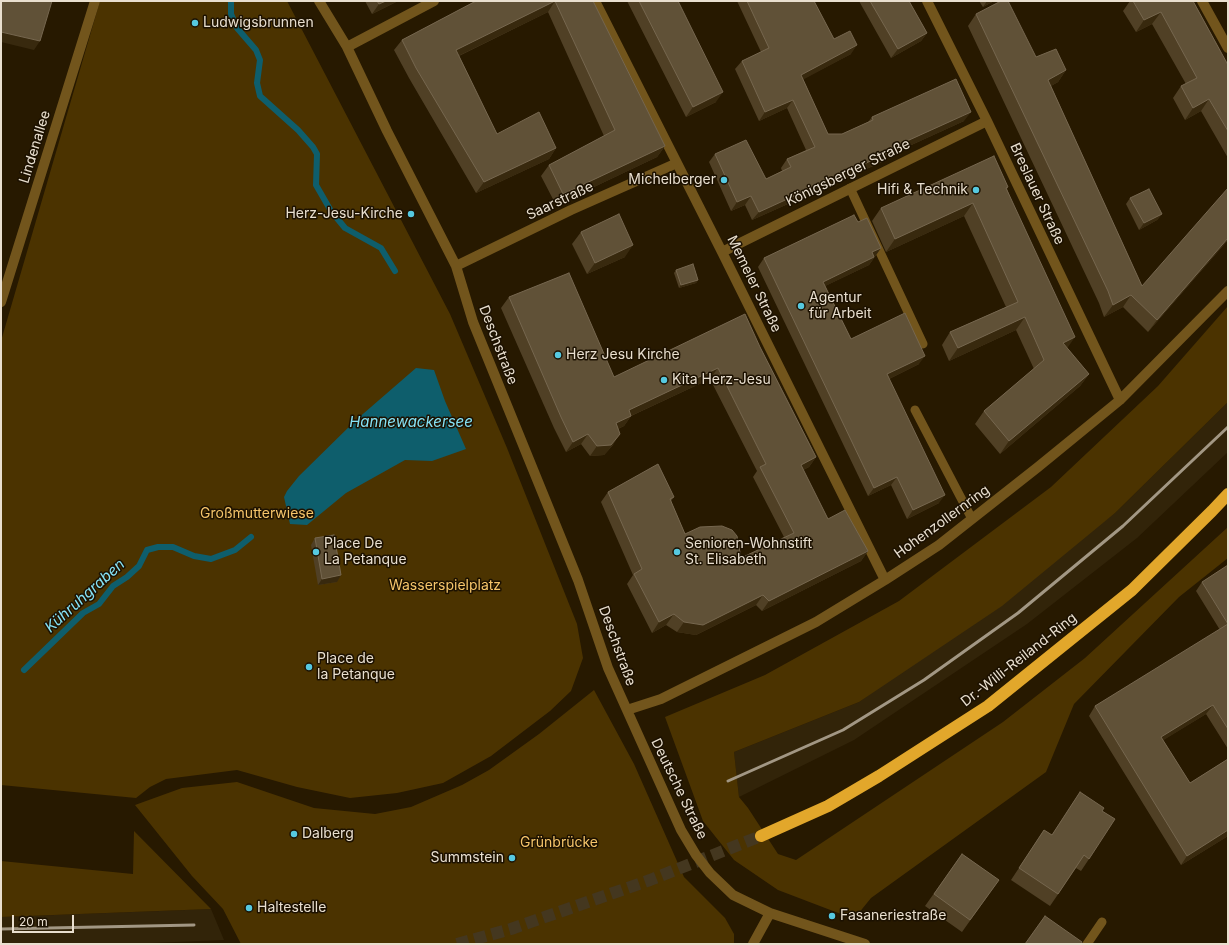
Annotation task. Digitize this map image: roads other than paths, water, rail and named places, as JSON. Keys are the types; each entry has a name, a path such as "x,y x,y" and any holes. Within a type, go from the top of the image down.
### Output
{"highway":[{"name":"Dr.-Willi-Reiland-Ring","path":"761,836 828,806 879,776 988,706 1132,590 1228,494"}],"street":[{"name":"Lindenallee","path":"1,302 95,1"},
{"name":"Deschstraße","path":"319,1 347,47 387,131 456,266 473,322 578,580 608,668 627,710"},
{"path":"347,47 434,1"},
{"name":"Memeler Straße","path":"595,1 885,580"},
{"name":"Breslauer Straße","path":"927,1 987,120 1120,400"},
{"path":"1202,1 1228,48"},
{"name":"Königsberger Straße","path":"722,252 987,120"},
{"name":"Saarstraße","path":"456,266 571,210 677,163"},
{"name":"Hohenzollernring","path":"627,710 661,699 816,622 939,545 1120,400 1228,291"},
{"name":"Deutsche Straße","path":"627,710 681,830 696,855 710,872 733,895 770,913 864,944"},
{"path":"753,944 770,913"}],"lane":[{"path":"850,188 924,344"},
{"path":"916,410 972,519"},
{"path":"1087,944 1102,922"}],"water":[{"name":"Hannewackersee","path":"416,368 434,370 445,401 466,449 432,461 405,460 346,493 307,525 290,524 284,497 299,476 356,420"}],"waterway":[{"path":"231,1 231,14 237,28 256,50 260,60 257,83 260,96 298,130 313,147 317,154 316,185 331,211 345,228 381,248 395,271"},
{"name":"Kühruhgraben","path":"24,670 83,613 99,604 113,586 127,577 139,566 147,550 158,547 173,547 194,556 211,559 235,550 251,537"}],"tunnel":[{"path":"457,944 511,929 650,880 761,836"}],"railway":[{"path":"728,781 843,730 924,680 1018,613 1123,526 1228,427"},
{"path":"1,929 194,925"}],"place":[{"name":"Ludwigsbrunnen","path":"195,23"},
{"name":"Michelberger","path":"724,180"},
{"name":"Hifi & Technik","path":"976,190"},
{"name":"Herz-Jesu-Kirche","path":"411,214"},
{"name":"Agentur für Arbeit","path":"801,306"},
{"name":"Herz Jesu Kirche","path":"558,355"},
{"name":"Kita Herz-Jesu","path":"664,380"},
{"name":"Place De La Petanque","path":"316,552"},
{"name":"Senioren-Wohnstift St. Elisabeth","path":"677,552"},
{"name":"Place de la Petanque","path":"309,667"},
{"name":"Dalberg","path":"294,834"},
{"name":"Summstein","path":"512,858"},
{"name":"Haltestelle","path":"249,908"},
{"name":"Fasaneriestraße","path":"832,916"}],"park label":[{"name":"Großmutterwiese","path":"257,514"},
{"name":"Wasserspielplatz","path":"445,586"},
{"name":"Grünbrücke","path":"559,843"}]}
